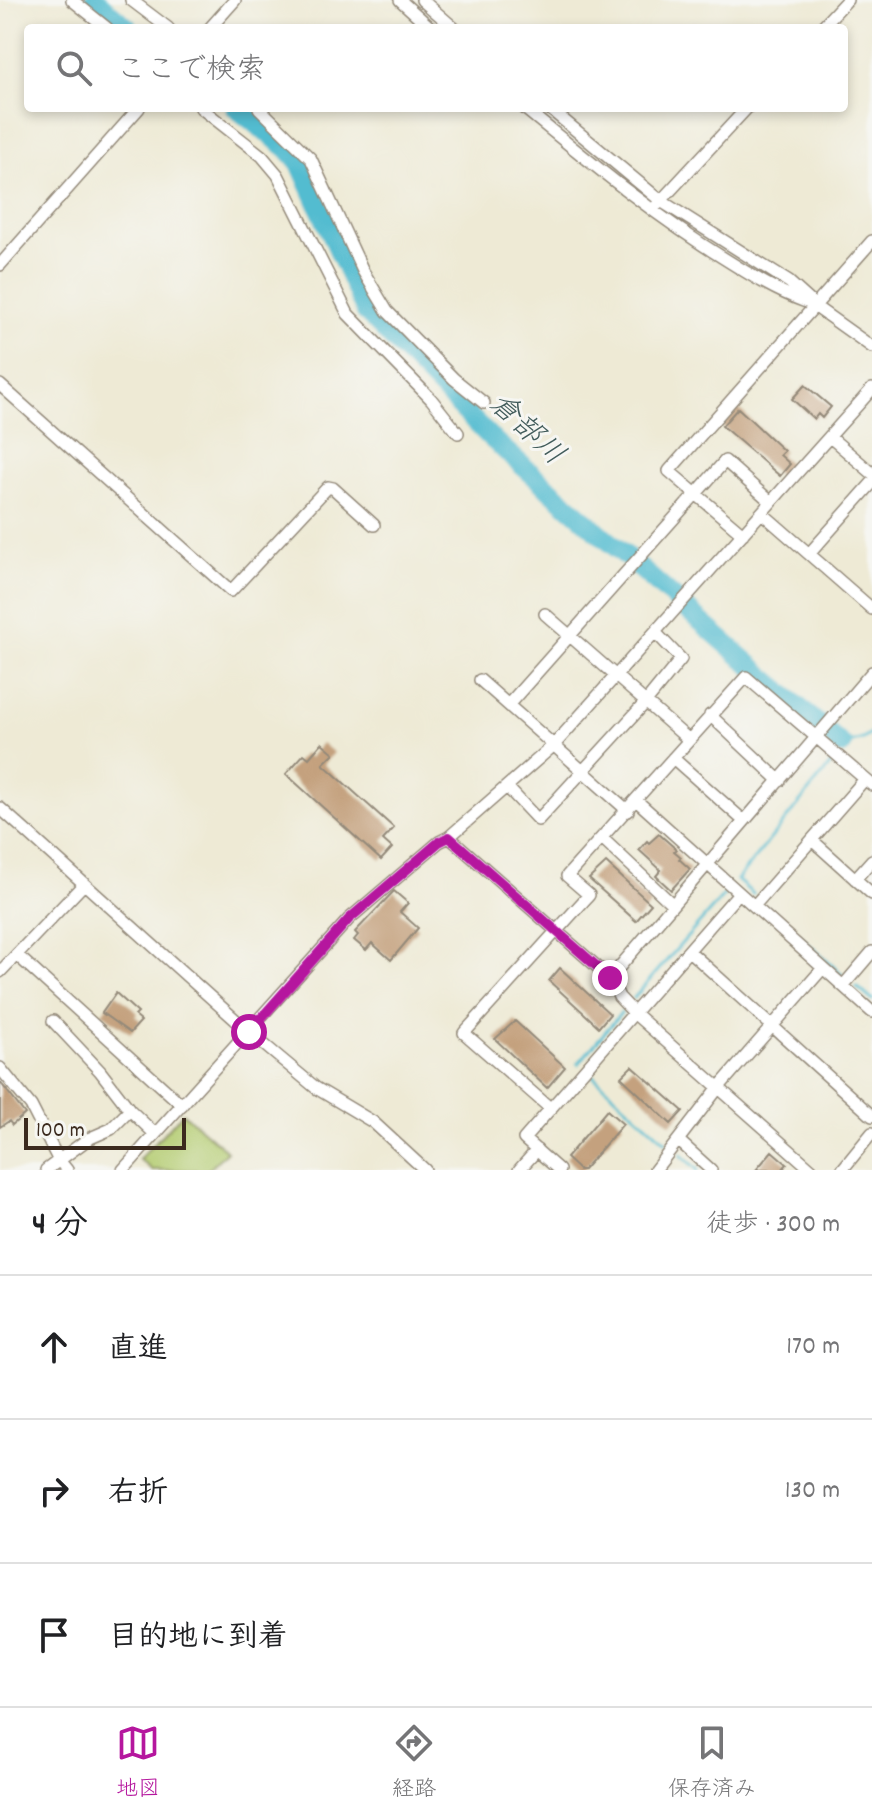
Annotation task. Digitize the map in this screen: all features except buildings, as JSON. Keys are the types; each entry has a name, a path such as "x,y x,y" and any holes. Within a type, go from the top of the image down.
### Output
{"street":[{"path":"72,0 102,24"},
{"path":"131,0 163,24"},
{"path":"214,24 235,0"},
{"path":"400,0 427,24"},
{"path":"422,0 449,24"},
{"path":"825,24 847,0"},
{"path":"0,265 135,112"},
{"path":"206,112 262,156 278,175 348,314 431,399 458,433"},
{"path":"263,112 311,159 363,271 387,311 454,379 484,403"},
{"path":"529,112 652,212 776,291 814,305"},
{"path":"554,112 661,201 789,282 814,305 872,347"},
{"path":"652,212 743,112"},
{"path":"743,534 669,471 872,241"},
{"path":"0,385 231,591 328,487 333,488 374,525"},
{"path":"123,1170 349,919 554,745 872,389"},
{"path":"830,437 872,473"},
{"path":"509,704 725,461 771,502"},
{"path":"809,554 872,483"},
{"path":"762,513 872,609"},
{"path":"545,614 689,740"},
{"path":"507,787 538,820 681,659 656,633"},
{"path":"610,978 872,672"},
{"path":"551,1109 464,1033 589,895 567,876 746,677 868,782 754,906"},
{"path":"480,680 628,811"},
{"path":"710,715 780,781"},
{"path":"673,758 744,821"},
{"path":"637,801 872,1012"},
{"path":"0,808 249,1032 316,1088 373,1122 423,1169"},
{"path":"449,837 610,978 619,997 635,1014 812,1170"},
{"path":"603,839 672,904"},
{"path":"812,840 872,894"},
{"path":"855,879 872,860"},
{"path":"0,972 83,885"},
{"path":"559,1170 524,1139 738,894"},
{"path":"689,951 872,1116"},
{"path":"843,986 872,952"},
{"path":"17,955 182,1105"},
{"path":"655,1170 719,1087 823,968"},
{"path":"53,1021 100,1071 130,1110 155,1134"},
{"path":"0,1068 31,1106 58,1159 67,1170"},
{"path":"46,1170 88,1139 111,1129 130,1110"},
{"path":"842,1170 872,1133"},
{"path":"679,1141 711,1170"},
{"path":"519,1170 537,1150"}],"green space":[{"path":"183,1113 227,1151 208,1170 152,1170 139,1159"}],"waterway":[{"name":"倉部川","path":"94,0 123,24"},
{"name":"倉部川","path":"241,112 288,149 300,163 366,312 491,438 842,745"},
{"path":"839,751 842,745 872,733"},
{"path":"753,894 737,880 836,758"},
{"path":"634,998 724,895"},
{"path":"767,907 842,974"},
{"path":"857,987 872,1000"},
{"path":"578,1064 621,1013"},
{"path":"593,1076 666,1142"},
{"path":"681,1155 698,1170"}],"route":[{"path":"249,1032 349,919 439,842 449,837 610,978"}]}
